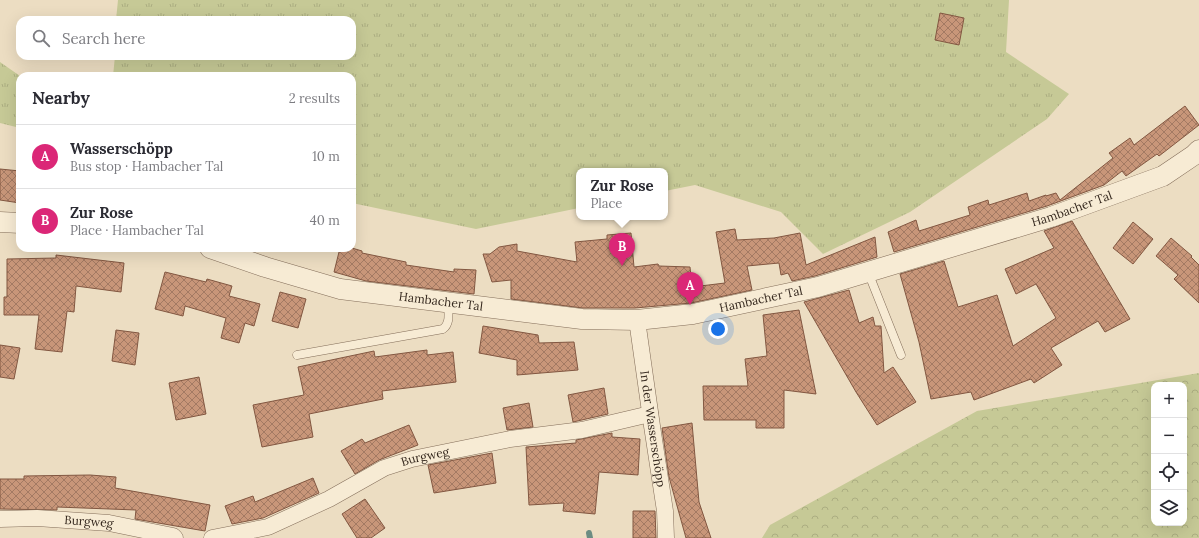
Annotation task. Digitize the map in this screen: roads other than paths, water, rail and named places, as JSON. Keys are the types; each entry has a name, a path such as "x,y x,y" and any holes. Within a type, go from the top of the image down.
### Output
{"street":[{"name":"Hambacher Tal","path":"222,252 265,267 340,289 582,319 637,320 693,314 818,288 1065,212 1163,176 1199,150"},
{"path":"0,222 16,223"},
{"name":"In der Wasserschöpp","path":"637,320 650,414 666,511 666,538"},
{"name":"Burgweg","path":"212,538 268,527 329,499 384,468 412,459 510,439 582,430 650,414"},
{"name":"Burgweg","path":"0,519 37,518 109,522 173,536 175,538"}],"lane":[{"path":"868,272 901,355"},
{"path":"297,354 444,329 447,326 448,321 448,302"}],"waterway":[{"path":"589,533 590,538"}],"place":[{"name":"Zur Rose","path":"622,266"},
{"name":"Wasserschöpp","path":"690,305"}]}
